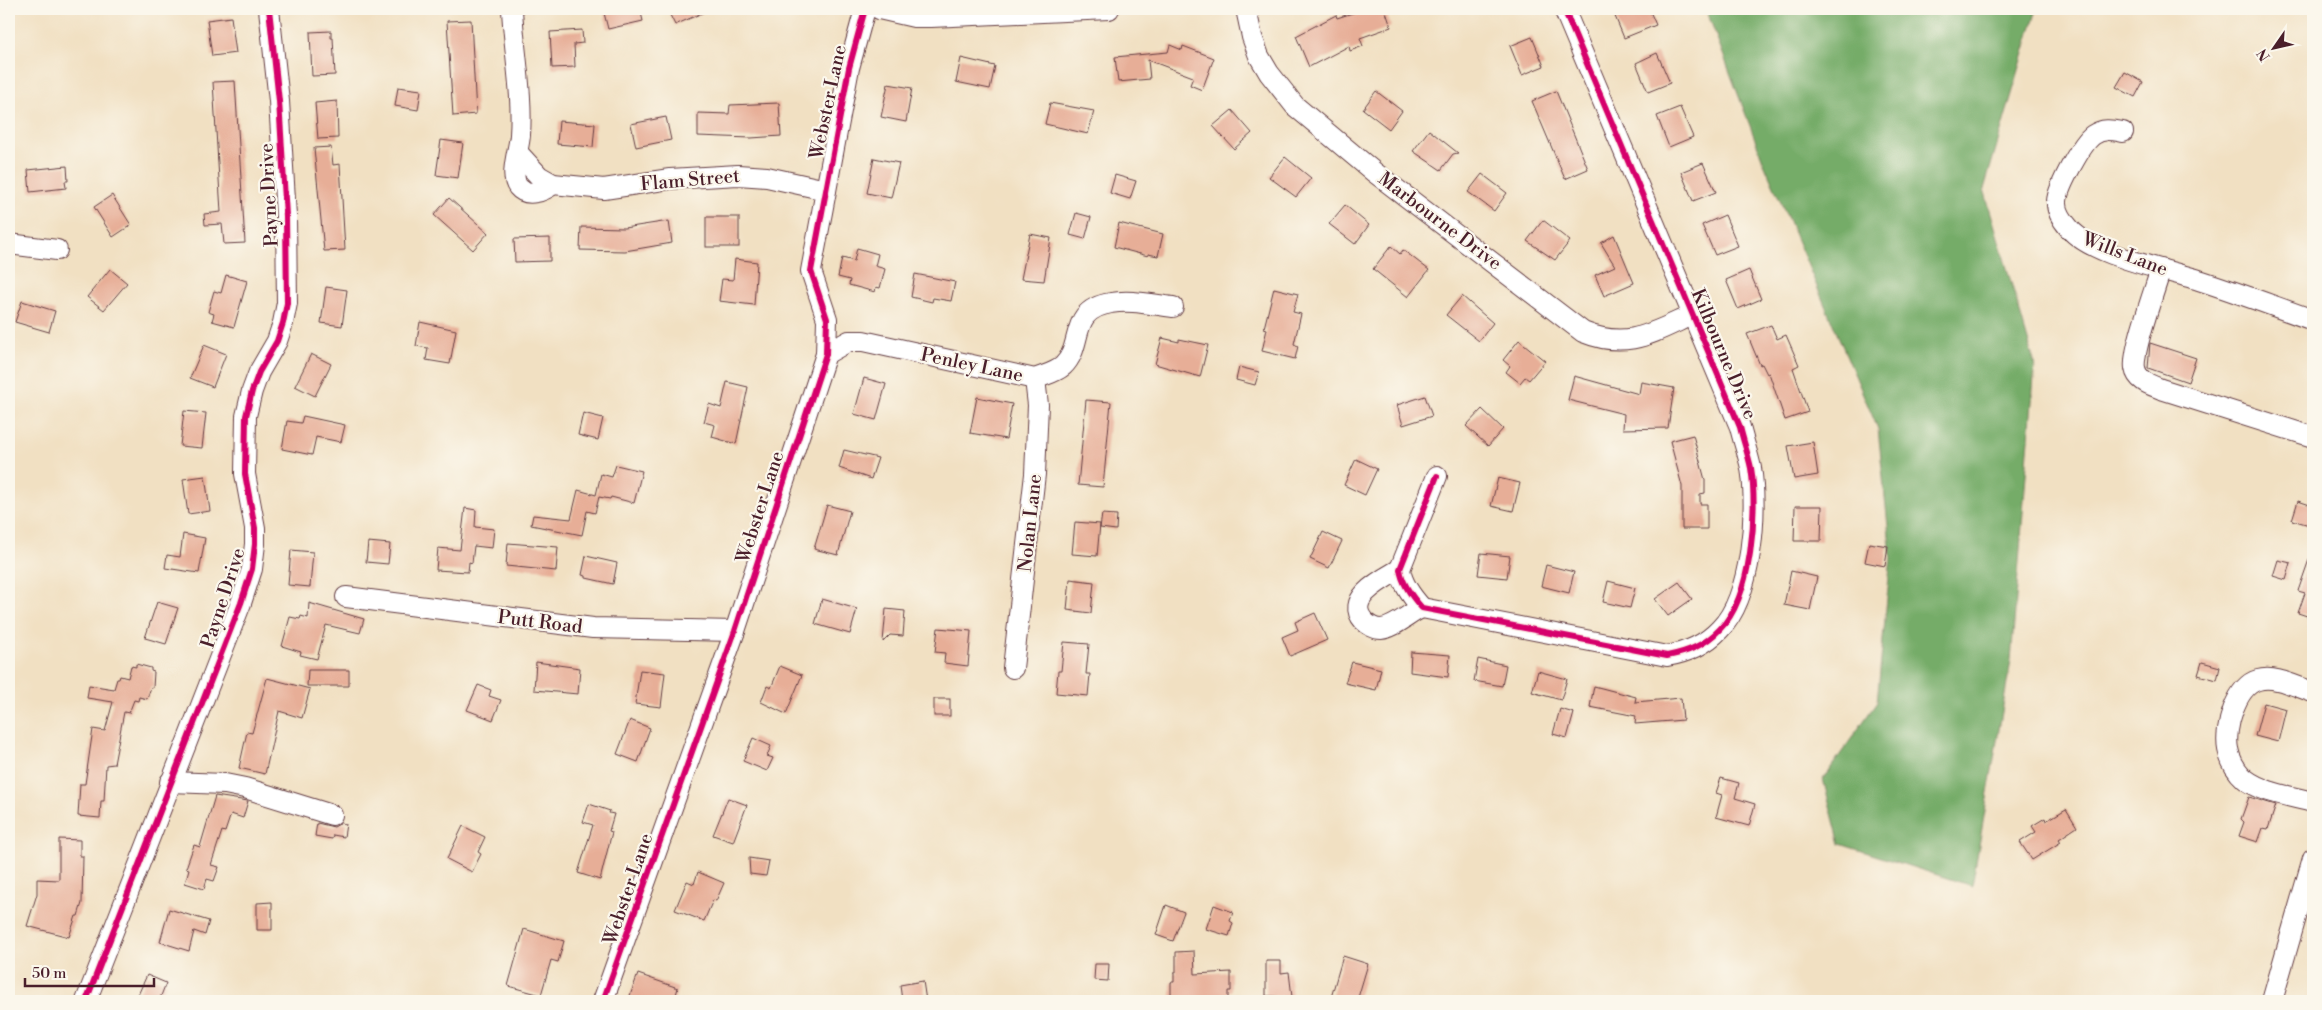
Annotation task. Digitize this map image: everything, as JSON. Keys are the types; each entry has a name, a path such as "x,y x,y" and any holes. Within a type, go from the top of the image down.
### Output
{"street":[{"name":"Payne Drive","path":"86,1001 235,619 252,569 255,528 245,474 246,416 252,390 277,341 287,303 286,216 279,101 269,9"},
{"name":"Flam Street","path":"512,9 520,104 519,154 539,176 553,184 604,189 670,179 738,175 767,177 826,190"},
{"name":"Webster Lane","path":"603,1001 735,631 826,354 827,319 811,271 849,68 865,9"},
{"path":"879,9 914,17 1109,9"},
{"name":"Marbourne Drive","path":"1246,9 1252,37 1259,56 1269,73 1295,106 1374,172 1584,332 1597,337 1624,341 1647,336 1692,315"},
{"name":"Kilbourne Drive","path":"1422,608 1667,656 1683,653 1697,647 1721,628 1737,603 1753,536 1754,503 1751,468 1740,427 1564,9"},
{"name":"Wills Lane","path":"2122,132 2103,130 2093,135 2085,143 2059,192 2058,211 2067,227 2083,242 2313,320"},
{"path":"9,244 57,250"},
{"path":"2161,269 2136,351 2134,368 2137,375 2147,384 2161,389 2313,436"},
{"name":"Penley Lane","path":"826,354 849,341 863,341 1035,379 1052,373 1066,363 1083,318 1099,306 1112,302 1131,302 1173,307"},
{"name":"Nolan Lane","path":"1013,668 1035,474 1038,405 1035,379"},
{"path":"1400,569 1383,579 1360,599 1359,614 1372,627 1381,629 1391,626 1422,608 1412,598 1401,576 1400,569 1437,476"},
{"name":"Putt Road","path":"346,597 592,628 735,631"},
{"path":"2313,692 2278,680 2256,680 2248,685 2236,701 2227,740 2233,764 2246,780 2265,789 2313,802"},
{"path":"170,782 225,784 245,788 332,815"},
{"path":"2272,1001 2313,858"}],"green space":[{"path":"1706,9 2037,9 1984,189 2035,365 2011,660 1972,886 1840,844 1823,779 1877,702 1891,556 1878,429 1764,163"}],"building":[{"path":"603,9 640,9 643,21 608,29"},
{"path":"667,9 711,9 675,25"},
{"path":"1365,9 1385,9 1391,27 1360,38 1363,46 1350,51 1349,46 1309,67 1296,36 1336,15 1337,18"},
{"path":"1612,9 1649,9 1656,25 1624,38"},
{"path":"231,17 236,53 212,56 207,20"},
{"path":"471,20 476,114 453,116 447,21"},
{"path":"582,30 583,43 574,44 575,67 552,68 550,32"},
{"path":"331,31 335,75 312,76 310,32"},
{"path":"1532,37 1544,66 1522,75 1510,46"},
{"path":"1170,45 1182,50 1183,46 1214,58 1202,90 1190,85 1193,77 1148,60 1150,79 1118,82 1115,57 1168,52"},
{"path":"1657,53 1670,83 1648,92 1636,63"},
{"path":"961,58 995,66 990,89 956,82"},
{"path":"2125,72 2143,82 2135,97 2116,87"},
{"path":"235,81 245,243 224,244 222,224 205,225 204,214 221,212 213,82"},
{"path":"888,84 912,88 906,122 881,117"},
{"path":"398,87 421,90 418,110 395,106"},
{"path":"1376,91 1402,111 1389,129 1363,109"},
{"path":"1556,91 1588,169 1565,179 1532,101"},
{"path":"337,101 338,138 318,139 315,103"},
{"path":"779,103 781,136 751,138 698,136 698,113 729,114 730,105"},
{"path":"1050,103 1094,111 1088,134 1045,124"},
{"path":"1680,107 1693,137 1669,147 1657,116"},
{"path":"1232,110 1252,133 1234,149 1213,126"},
{"path":"666,117 671,140 636,147 631,124"},
{"path":"559,121 595,124 593,147 557,144"},
{"path":"1429,130 1458,153 1453,154 1441,170 1413,151"},
{"path":"441,140 463,143 458,178 436,175"},
{"path":"331,147 333,165 340,164 345,250 324,251 314,148"},
{"path":"1285,157 1311,178 1296,197 1269,177"},
{"path":"874,158 899,163 891,198 867,193"},
{"path":"1703,163 1716,192 1693,201 1681,172"},
{"path":"67,166 68,181 65,181 66,188 30,192 28,170"},
{"path":"1482,174 1507,193 1494,211 1468,192"},
{"path":"1115,175 1136,181 1130,199 1110,193"},
{"path":"112,195 131,225 113,237 94,207"},
{"path":"449,198 488,233 473,250 434,215"},
{"path":"1345,205 1369,225 1355,244 1329,224"},
{"path":"1076,213 1091,217 1085,239 1070,235"},
{"path":"1725,215 1738,246 1715,255 1702,225"},
{"path":"706,217 739,217 739,247 706,247"},
{"path":"1543,220 1570,241 1555,260 1527,241"},
{"path":"669,221 672,243 625,251 580,250 581,227 624,228"},
{"path":"1119,223 1163,234 1158,256 1148,254 1148,256 1114,247"},
{"path":"1030,234 1051,238 1044,281 1021,279"},
{"path":"1614,235 1634,283 1604,296 1595,275 1615,266 1601,243"},
{"path":"550,238 550,261 515,262 514,239"},
{"path":"1391,246 1400,254 1403,250 1429,270 1408,297 1373,269"},
{"path":"857,248 878,254 875,266 885,269 880,288 876,287 875,292 849,285 850,280 838,277 842,258 854,261"},
{"path":"735,259 757,262 754,305 719,301 722,279 733,280"},
{"path":"110,269 127,283 104,310 87,297"},
{"path":"1749,270 1761,299 1738,309 1726,280"},
{"path":"915,274 955,282 951,301 933,298 932,302 911,297"},
{"path":"226,275 247,281 234,327 212,321 214,314 208,312 214,291 221,293"},
{"path":"326,287 347,290 342,326 321,323"},
{"path":"1274,288 1298,294 1293,312 1301,314 1294,344 1298,346 1295,359 1262,351 1267,329 1264,328"},
{"path":"1462,296 1493,323 1479,341 1446,315"},
{"path":"22,301 55,311 49,332 15,322"},
{"path":"420,322 456,330 450,364 426,360 428,348 416,346"},
{"path":"1771,325 1777,339 1786,335 1799,365 1793,368 1808,412 1785,420 1769,373 1767,374 1762,364 1760,365 1747,334"},
{"path":"1162,338 1179,342 1179,339 1208,345 1200,377 1155,364"},
{"path":"1519,340 1545,361 1529,380 1525,377 1520,383 1506,372 1510,366 1503,360"},
{"path":"2150,343 2196,358 2188,382 2148,368"},
{"path":"204,345 226,354 213,387 190,378"},
{"path":"311,354 331,364 315,396 295,386"},
{"path":"1239,367 1259,372 1255,385 1236,380"},
{"path":"1574,376 1639,394 1641,382 1674,388 1668,428 1623,429 1624,414 1568,400"},
{"path":"864,378 886,384 876,420 854,414"},
{"path":"727,382 748,387 736,444 712,437 715,425 704,422 709,404 721,408"},
{"path":"1425,396 1432,416 1403,425 1397,405"},
{"path":"977,397 1012,404 1006,439 970,433"},
{"path":"1086,400 1111,402 1103,487 1078,485"},
{"path":"1482,409 1503,429 1488,446 1466,426"},
{"path":"184,411 206,413 202,448 180,446"},
{"path":"583,413 603,418 598,440 578,435"},
{"path":"303,416 345,425 341,442 316,437 312,455 282,449 287,421 301,423"},
{"path":"1693,435 1705,480 1705,493 1700,494 1700,504 1707,504 1707,529 1682,529 1682,486 1670,441"},
{"path":"1813,442 1818,475 1794,479 1788,446"},
{"path":"844,450 878,458 871,479 839,468"},
{"path":"1356,459 1377,469 1365,495 1344,485"},
{"path":"616,465 642,471 634,503 611,497 610,499 599,497 595,513 587,511 582,535 531,525 533,515 571,519 578,490 596,495 601,474 612,477"},
{"path":"205,476 210,511 188,514 183,479"},
{"path":"1498,478 1520,483 1513,511 1491,506"},
{"path":"2298,501 2313,506 2313,526 2292,520"},
{"path":"827,505 850,511 838,555 814,549"},
{"path":"1795,506 1822,506 1821,541 1794,541"},
{"path":"465,508 476,510 475,527 494,529 492,548 474,546 472,563 469,562 468,572 436,570 438,548 460,550"},
{"path":"1102,514 1117,515 1116,530 1100,528"},
{"path":"1075,522 1100,524 1097,556 1072,554"},
{"path":"1323,532 1342,541 1329,568 1310,559"},
{"path":"183,534 205,538 199,573 165,568 167,555 180,557"},
{"path":"368,542 390,544 388,564 366,562"},
{"path":"508,543 558,547 556,571 506,566"},
{"path":"1869,543 1888,546 1885,566 1865,562"},
{"path":"291,550 313,552 310,587 288,585"},
{"path":"1481,553 1510,556 1507,578 1478,575"},
{"path":"2311,554 2313,554 2313,618 2298,613 2305,593 2298,591"},
{"path":"586,556 617,563 613,584 586,578 586,576 582,575"},
{"path":"2278,560 2291,563 2286,580 2273,576"},
{"path":"1546,565 1574,572 1569,593 1541,586"},
{"path":"1791,571 1817,577 1810,610 1784,605"},
{"path":"1070,579 1094,582 1091,613 1067,610"},
{"path":"1608,581 1635,588 1630,608 1603,602"},
{"path":"1679,582 1692,599 1668,616 1655,599"},
{"path":"822,599 857,609 850,634 815,624"},
{"path":"157,602 178,608 166,644 145,638"},
{"path":"309,603 364,619 360,633 326,625 317,659 300,655 301,652 282,646 290,617 300,619 301,616 308,618"},
{"path":"886,609 905,611 903,636 890,635 883,642"},
{"path":"1315,613 1327,640 1290,656 1282,637 1298,630 1295,622"},
{"path":"938,628 971,631 968,666 944,663 945,653 935,652"},
{"path":"1064,642 1089,644 1086,674 1090,674 1088,696 1056,693 1058,671 1061,671"},
{"path":"1411,652 1450,655 1448,677 1410,672"},
{"path":"1478,659 1506,665 1502,686 1474,681"},
{"path":"536,662 580,668 578,694 534,690"},
{"path":"1352,662 1381,669 1376,690 1345,683"},
{"path":"2202,662 2220,667 2217,680 2198,675"},
{"path":"136,664 151,668 151,671 154,672 153,688 151,687 147,699 139,697 138,701 134,700 129,713 124,712 114,764 106,765 104,801 101,801 100,818 78,816 80,784 85,784 93,729 105,731 113,702 87,698 89,685 114,689 117,679 120,676 128,678 131,666 136,667"},
{"path":"780,666 802,675 786,714 761,702 767,686 771,688"},
{"path":"308,670 349,670 349,686 307,686"},
{"path":"640,670 665,673 661,707 635,704"},
{"path":"1538,671 1567,679 1561,700 1532,692"},
{"path":"267,678 310,689 302,718 279,711 265,774 239,768 247,732 252,733"},
{"path":"478,685 491,690 489,696 501,700 493,720 467,710"},
{"path":"1594,686 1636,697 1635,702 1681,698 1683,720 1635,724 1636,716 1590,707"},
{"path":"934,699 950,699 950,716 934,716"},
{"path":"2264,703 2286,709 2278,742 2255,736"},
{"path":"1560,709 1574,713 1567,738 1553,734"},
{"path":"630,720 650,728 638,762 617,754"},
{"path":"753,738 771,746 767,756 773,758 767,771 743,761"},
{"path":"1721,778 1739,783 1735,798 1755,804 1749,826 1716,817 1722,795 1716,793"},
{"path":"215,796 248,801 243,818 231,814 225,832 222,831 211,865 219,867 214,881 207,879 204,889 185,883 189,869 186,868 194,845 200,847"},
{"path":"2249,797 2276,805 2268,829 2263,828 2258,842 2239,836 2244,822 2241,819"},
{"path":"728,798 747,805 733,842 713,835"},
{"path":"589,804 614,814 609,831 612,832 600,880 578,873 593,825 583,822"},
{"path":"2066,809 2077,827 2059,839 2061,842 2032,860 2020,842 2036,832 2032,826 2045,818 2046,821"},
{"path":"317,823 334,827 341,823 346,824 344,837 333,835 332,839 315,836"},
{"path":"463,826 485,837 478,852 481,854 472,872 447,859"},
{"path":"59,839 80,840 80,856 83,856 82,903 69,937 27,926 37,894 37,879 59,880"},
{"path":"749,858 769,861 766,876 750,874"},
{"path":"698,872 724,883 716,901 713,900 704,921 675,910 687,881 694,884"},
{"path":"272,902 272,930 257,930 257,903"},
{"path":"1166,905 1184,912 1173,941 1156,935"},
{"path":"1214,905 1233,912 1230,921 1233,923 1229,936 1206,929"},
{"path":"169,909 209,921 205,935 194,931 189,951 160,942"},
{"path":"524,929 564,941 558,962 551,960 541,995 508,986"},
{"path":"1194,951 1195,974 1231,972 1231,991 1228,991 1228,1000 1171,1001 1171,982 1174,982 1174,973 1176,973 1176,952"},
{"path":"1343,956 1368,964 1357,1001 1330,1001"},
{"path":"1266,961 1281,961 1281,973 1289,972 1292,997 1266,996"},
{"path":"1095,964 1109,964 1108,981 1094,980"},
{"path":"638,974 678,988 674,1001 628,1001"},
{"path":"147,975 166,983 159,1001 138,995"},
{"path":"923,981 926,1001 902,1001 900,985"}],"cycle path":[{"path":"86,1001 241,603 252,569 255,528 245,474 246,416 259,372 277,341 287,303 286,216 279,101 269,9"},
{"path":"603,1001 735,631 826,354 827,319 811,271 849,68 865,9"},
{"path":"1437,476 1400,569 1408,590 1422,608 1667,656 1696,647 1714,635 1731,615 1746,575 1753,529 1754,506 1751,468 1740,427 1564,9"}]}
